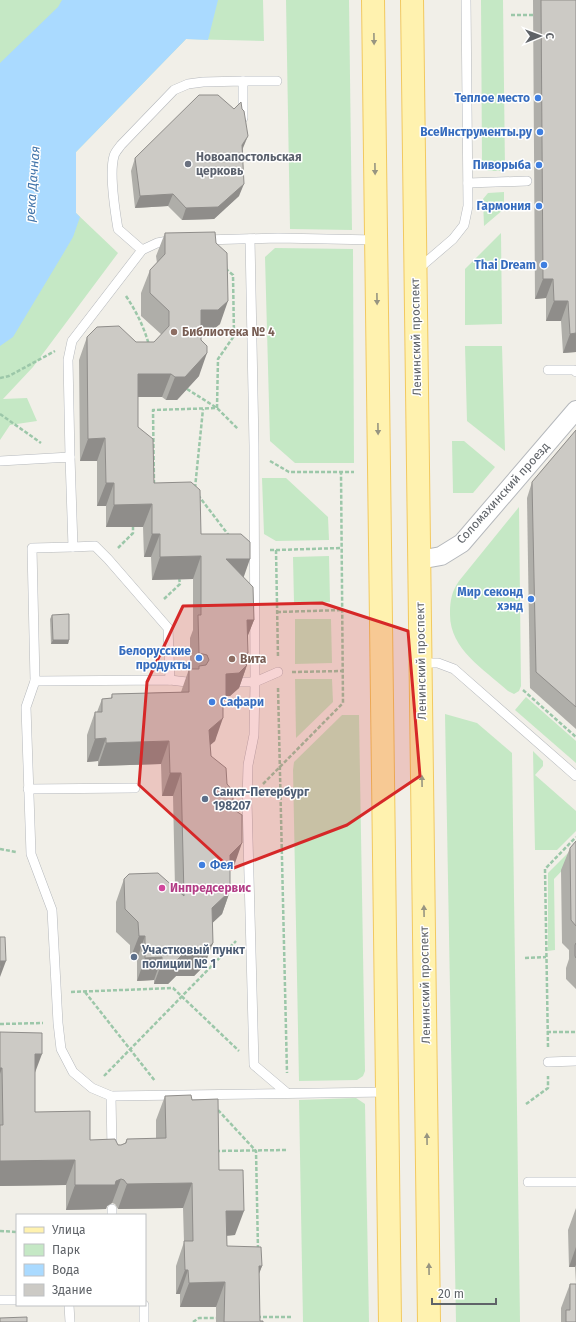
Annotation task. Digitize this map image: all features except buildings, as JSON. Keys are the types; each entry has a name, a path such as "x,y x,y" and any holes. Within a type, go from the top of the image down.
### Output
{"main road":[{"path":"373,0 390,1322"},
{"name":"Ленинский проспект","path":"412,0 429,1322"}],"street":[{"name":"Соломахинский проезд","path":"419,560 441,556 462,543 576,410"}],"lane":[{"path":"416,271 453,239 464,225 468,206 466,0"},
{"path":"243,81 243,118"},
{"path":"142,250 118,229 114,204 113,169 114,156 121,145 174,90 188,84 203,82 277,81"},
{"path":"468,183 527,181"},
{"path":"250,239 255,682 254,735 248,765 248,801 254,1065 287,1093"},
{"path":"73,547 66,457 68,360 72,341 113,285 142,250 157,243 181,240"},
{"path":"196,240 376,240"},
{"path":"548,370 574,370 576,372"},
{"path":"0,461 66,457"},
{"path":"170,680 168,628 95,546 32,548 35,681 26,707 31,854 52,910 56,993 61,1049 73,1072 92,1088 111,1096 387,1092"},
{"path":"421,663 438,663 454,669 576,776"},
{"path":"239,682 255,682 278,672"},
{"path":"35,681 170,680 195,683"},
{"path":"28,789 135,788"},
{"path":"548,1062 576,1061"},
{"path":"111,1096 112,1158"},
{"path":"528,1182 576,1182"},
{"path":"0,1300 16,1300"},
{"path":"69,1306 70,1322"},
{"path":"144,1306 144,1322"}],"path":[{"path":"511,15 533,15"},
{"path":"154,492 153,410 217,408 218,360 234,336 233,275 222,264"},
{"path":"113,285 126,296 138,320 143,324 151,350"},
{"path":"0,378 9,376 72,341"},
{"path":"194,497 203,409"},
{"path":"0,414 66,457"},
{"path":"248,801 344,703 341,472 354,472"},
{"path":"195,491 239,547 254,547 276,550 342,548"},
{"path":"108,559 133,533 133,523"},
{"path":"276,550 279,768 287,1093"},
{"path":"152,610 180,584 179,575"},
{"path":"277,612 342,610"},
{"path":"278,672 343,671"},
{"path":"524,690 576,737"},
{"path":"526,1104 548,1088 545,869 576,837"},
{"path":"92,1088 250,926"},
{"path":"525,958 546,958"},
{"path":"56,993 173,988 254,1065"},
{"path":"85,992 167,1095"},
{"path":"0,1024 58,1023"},
{"path":"547,1032 576,1032"},
{"path":"204,1095 256,1151 258,1254"},
{"path":"209,1151 288,1150"},
{"path":"0,1231 16,1232"},
{"path":"259,1309 259,1322"},
{"path":"250,1317 292,1317"},
{"path":"193,1322 199,1318 218,1318"}],"highlighted area":[{"path":"322,603 408,631 420,776 347,825 231,869 139,785 147,682 183,606"}],"green space":[{"path":"0,0 263,0 264,41 186,39 76,152 76,213 118,253 33,367 3,399 27,398 37,421 10,425 0,440"},
{"path":"286,0 349,0 352,230 290,229"},
{"path":"481,0 503,0 505,171 488,171 482,165"},
{"path":"504,192 504,209 484,226 483,199 488,193"},
{"path":"501,233 502,324 465,325 465,269"},
{"path":"275,248 353,249 354,463 295,463 270,441 265,257"},
{"path":"465,346 502,346 505,451 467,421"},
{"path":"452,441 464,441 495,467 473,493 453,493"},
{"path":"262,478 286,478 328,517 329,540 276,541 264,534"},
{"path":"519,507 521,686 519,691 514,694 508,691 479,666 462,648 455,637 451,626 450,608 453,592 459,581"},
{"path":"329,556 330,602 294,603 293,557"},
{"path":"295,619 331,619 332,663 295,664"},
{"path":"295,679 332,679 333,702 296,738"},
{"path":"526,697 576,741 576,763 515,710"},
{"path":"445,714 477,723 512,753 520,1322 456,1322"},
{"path":"342,715 359,715 365,1071 363,1076 357,1080 299,1081 293,770 294,762"},
{"path":"533,751 543,761 543,766 535,775 576,811 576,831 557,850 535,850"},
{"path":"576,845 576,856 554,879 555,950 548,951 548,873"},
{"path":"356,1098 365,1104 369,1322 303,1322 299,1100"}],"water":[{"name":"река Дачная","path":"62,0 218,0 208,40 186,39 76,152 76,213 80,217 73,237 13,337 0,346 0,63 58,7"}],"place":[{"name":"Теплое место","path":"538,98"},
{"name":"ВсеИнструменты.ру","path":"540,132"},
{"name":"Новоапостольская церковь","path":"188,164"},
{"name":"Пиворыба","path":"539,165"},
{"name":"Гармония","path":"539,206"},
{"name":"Thai Dream","path":"544,265"},
{"name":"Библиотека № 4","path":"174,332"},
{"name":"Мир секонд хэнд","path":"531,599"},
{"name":"Белорусские продукты","path":"199,658"},
{"name":"Вита","path":"232,659"},
{"name":"Сафари","path":"212,702"},
{"name":"Санкт-Петербург 198207","path":"205,799"},
{"name":"Фея","path":"202,865"},
{"name":"Инпредсервис","path":"162,888"},
{"name":"Участковый пункт полиции № 1","path":"134,957"}]}
